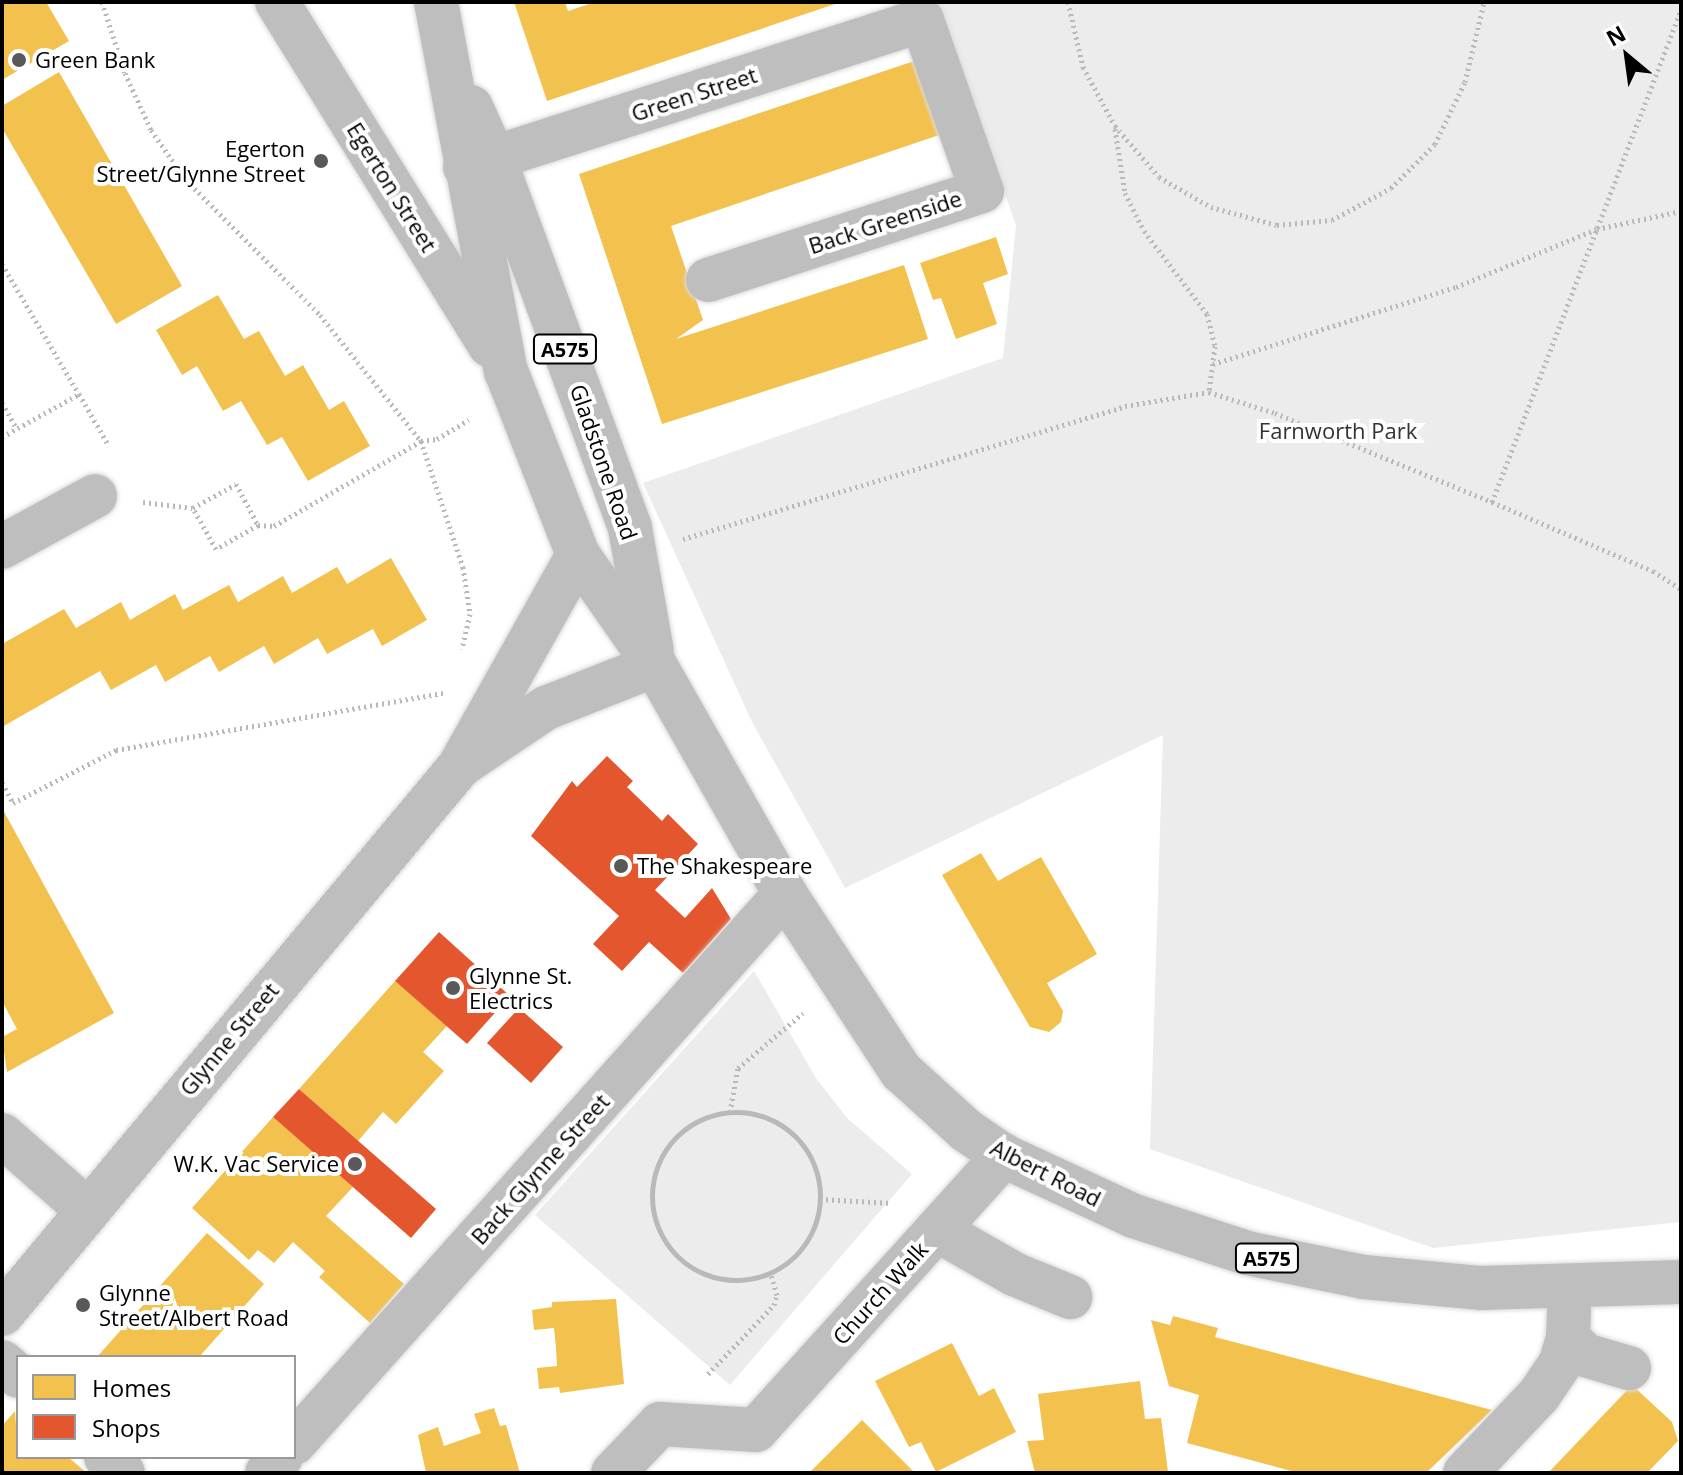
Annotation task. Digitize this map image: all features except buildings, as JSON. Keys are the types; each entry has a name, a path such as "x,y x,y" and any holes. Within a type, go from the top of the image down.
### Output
{"main road":[{"name":"Egerton Street","path":"277,2 511,383"},
{"name":"Green Street","path":"480,162 922,20"},
{"name":"Back Greenside","path":"708,280 982,191 922,20"},
{"name":"Gladstone Road","path":"438,23 480,162 630,528 655,665"},
{"name":"Gladstone Road","path":"480,162 511,383"},
{"name":"A575","path":"511,383 578,555 655,665"},
{"path":"2,547 114,492"},
{"name":"Glynne Street","path":"2,1314 86,1209 459,767 578,555"},
{"name":"Glynne Street","path":"459,767 546,708 655,665"},
{"name":"Albert Road","path":"655,665 785,894 901,1071 1004,1156 1134,1216 1247,1253 1364,1277 1481,1288 1681,1282"},
{"name":"Back Glynne Street","path":"296,1441 785,894"},
{"path":"2,1135 86,1209"},
{"name":"Church Walk","path":"660,1424 756,1430 1004,1156"},
{"path":"937,1230 1014,1274 1070,1297"},
{"path":"1465,1473 1539,1395 1561,1362 1568,1338 1570,1285"},
{"path":"1568,1338 1585,1355 1629,1368"},
{"path":"613,1473 660,1424"},
{"path":"108,1459 123,1473"}],"path":[{"path":"102,2 125,73 151,130 186,180 320,315 421,441 463,567 470,614 460,658"},
{"path":"1068,2 1083,67 1115,126 1159,177 1211,207 1277,225 1332,220 1391,188 1435,144 1465,82 1484,2"},
{"path":"1492,502 1681,10"},
{"path":"1115,126 1125,193 1144,231 1207,314 1215,346 1209,392"},
{"path":"1213,364 1456,287 1597,229 1681,211"},
{"path":"2,264 110,448"},
{"path":"258,525 236,484 193,508 216,549 258,525 274,526 421,441 437,439 511,383"},
{"path":"630,528 679,541 1125,406 1209,392 1275,413 1492,502 1653,571 1681,589"},
{"path":"2,437 79,394"},
{"path":"2,403 17,429"},
{"path":"114,492 141,502"},
{"path":"438,691 446,680"},
{"path":"2,783 13,803 116,750 438,691 489,711"},
{"path":"730,1112 738,1068 768,1038 843,986"},
{"path":"730,1112 765,1116 791,1131 810,1154 820,1199 810,1238 793,1259 771,1274 719,1279 693,1269 673,1252 652,1204 663,1154 682,1130 707,1116 730,1112"},
{"path":"820,1199 889,1202 937,1230"},
{"path":"660,1424 774,1305 777,1295 771,1274"}],"green space":[{"name":"Farnworth Park","path":"937,2 1681,2 1681,1222 1433,1248 1150,1149 1163,735 845,888 752,722 643,483 1003,358 1016,225"},
{"path":"754,971 816,1078 847,1118 912,1174 730,1385 535,1215"}],"place":[{"name":"Green Bank","path":"19,60"},
{"name":"Egerton Street/Glynne Street","path":"321,161"},
{"name":"The Shakespeare","path":"621,866"},
{"name":"Glynne St. Electrics","path":"453,988"},
{"name":"W.K. Vac Service","path":"355,1164"},
{"name":"Glynne Street/Albert Road","path":"83,1305"}]}
